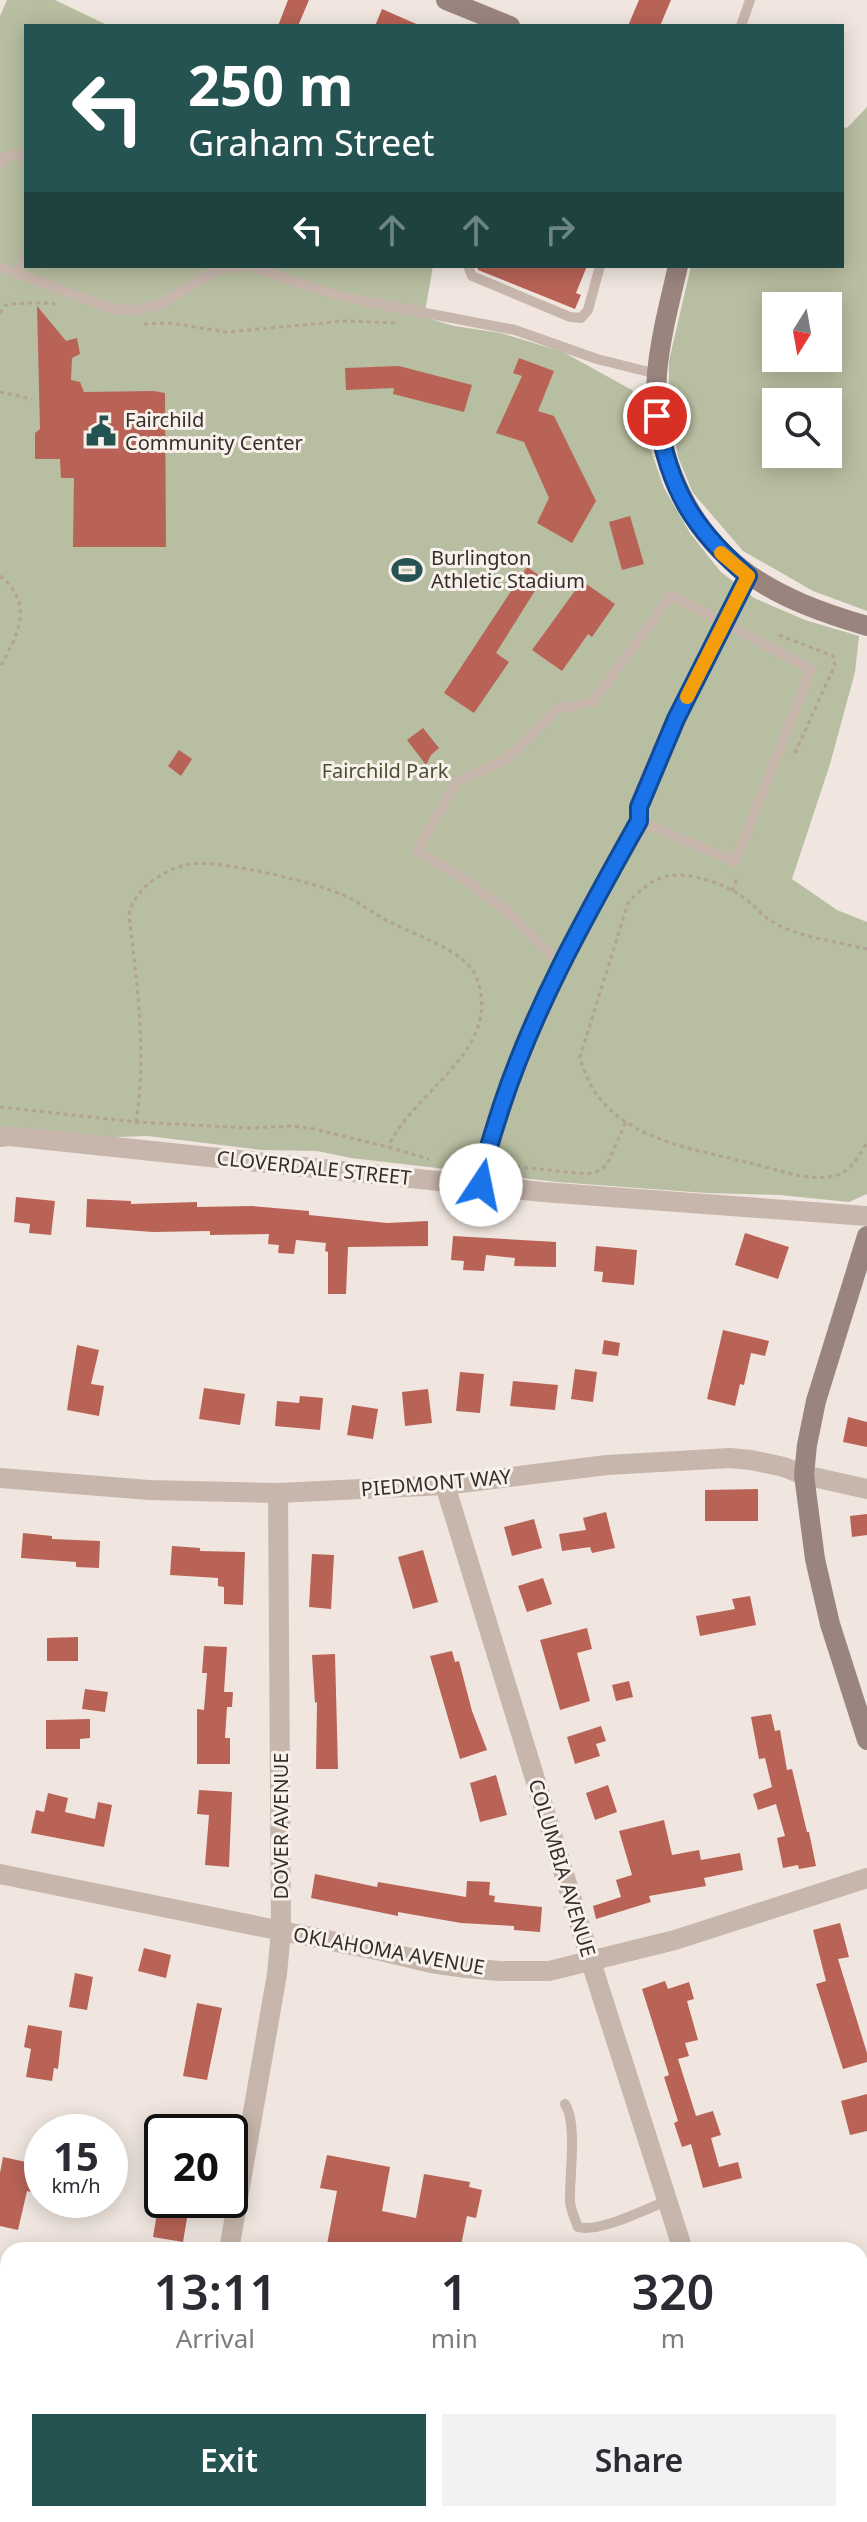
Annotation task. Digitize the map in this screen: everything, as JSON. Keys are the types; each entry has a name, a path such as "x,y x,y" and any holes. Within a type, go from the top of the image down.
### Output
{"street":[{"path":"446,0 505,24"},
{"path":"678,268 657,374 657,416 662,448 683,502 702,532 748,576 800,605 867,626"},
{"name":"CLOVERDALE STREET","path":"0,1137 481,1185 867,1216"},
{"path":"867,1236 816,1401 804,1475 815,1559 830,1624 867,1740"},
{"name":"PIEDMONT WAY","path":"0,1478 149,1490 278,1493 445,1485 607,1465 730,1458 773,1464 804,1475 867,1489"},
{"name":"COLUMBIA AVENUE","path":"445,1485 680,2242"},
{"name":"DOVER AVENUE","path":"230,2242 277,1974 281,1932 278,1493"},
{"name":"OKLAHOMA AVENUE","path":"0,1874 431,1963 535,1971 591,1962 675,1940 867,1878"}],"lane":[{"path":"742,24 750,0"},
{"path":"0,165 11,154 24,157"},
{"path":"18,274 24,260"},
{"path":"0,267 112,309 133,311 161,304 215,271 230,268"},
{"path":"255,268 358,300 515,330 597,359 657,374"},
{"path":"469,268 472,276 570,317 581,318 588,310 599,268"},
{"path":"481,1185 484,1164 513,1073 561,964 639,821 639,807 676,719 748,576"},
{"path":"561,964 507,911 463,878 417,851 456,782 505,760 557,709 593,702 671,595 811,669 735,862 639,821"},
{"path":"565,2104 569,2111 572,2149 570,2206 578,2227 585,2229 607,2223 667,2201"}],"path":[{"path":"0,313 6,305 18,302 29,306 46,302 63,305"},
{"path":"143,324 170,323 226,332 345,321 407,324"},
{"path":"0,392 32,399"},
{"path":"0,576 20,599 20,619 15,642 0,667"},
{"path":"136,1122 142,1057 129,915 131,905 147,884 164,874 190,864 215,864 289,878 350,898 389,922 459,955 473,971 482,1012 475,1037 412,1110 388,1147"},
{"path":"867,949 781,926 763,917 745,898 732,891 692,877 668,876 643,887 628,903 580,1057 585,1078 606,1107 636,1130 670,1143 807,1177 834,1176 846,1170 867,1142"},
{"path":"0,1107 136,1122 249,1128 293,1126 339,1134 438,1162"},
{"path":"484,1164 587,1174 601,1170 607,1164 626,1122"}],"green space":[{"name":"Fairchild Park","path":"7,0 55,0 105,24 24,24 24,268 433,268 424,317 454,326 501,333 563,352 632,390 639,403 647,439 664,488 690,533 720,571 754,598 805,620 859,636 855,672 830,764 792,879 837,910 867,922 867,1194 849,1202 557,1182 351,1158 317,1151 262,1150 148,1136 83,1138 0,1128 0,16"},
{"path":"867,107 867,611 813,591 743,551 693,493 678,457 669,392 669,361 691,268 844,268 844,127 847,128"}],"building":[{"path":"288,0 309,0 299,24 279,24"},
{"path":"639,0 671,0 661,24 629,24"},
{"path":"382,9 416,24 376,24"},
{"path":"586,268 576,293 581,295 575,309 478,270"},
{"name":"Fairchild Community Center","path":"37,306 66,341 77,338 80,354 72,358 71,380 80,382 84,392 165,393 166,547 73,547 74,478 61,478 60,459 35,459 35,433 40,429"},
{"path":"519,358 554,371 538,411 554,416 596,501 572,543 537,523 549,498 524,442 496,433 522,376 513,373"},
{"path":"399,366 472,385 464,412 393,394 394,388 346,390 345,368"},
{"path":"630,516 644,564 622,570 609,522"},
{"path":"527,567 543,578 496,653 509,662 474,713 444,693"},
{"path":"582,581 615,604 592,637 588,634 562,671 532,650"},
{"path":"423,728 439,748 426,765 407,740"},
{"path":"179,750 192,759 181,776 168,766"},
{"path":"16,1197 55,1201 51,1235 29,1233 30,1224 14,1222"},
{"path":"87,1199 131,1201 131,1204 197,1202 197,1207 252,1206 387,1223 428,1221 428,1246 348,1247 346,1294 328,1294 326,1243 296,1240 294,1254 278,1253 279,1245 268,1244 269,1234 210,1235 210,1231 153,1232 86,1227"},
{"path":"745,1233 789,1247 778,1279 735,1265"},
{"path":"453,1236 556,1242 556,1267 514,1266 515,1258 486,1255 484,1271 463,1270 464,1261 451,1260"},
{"path":"596,1246 637,1250 634,1285 602,1282 603,1272 594,1271"},
{"path":"723,1330 769,1341 765,1356 751,1353 744,1385 740,1384 735,1406 707,1399"},
{"path":"604,1340 620,1343 618,1356 602,1354"},
{"path":"77,1345 99,1350 91,1384 104,1386 99,1416 67,1410"},
{"path":"575,1369 597,1372 593,1402 571,1399"},
{"path":"460,1372 484,1374 480,1413 456,1411"},
{"path":"513,1381 558,1385 555,1410 510,1406"},
{"path":"204,1388 245,1394 240,1425 199,1419"},
{"path":"428,1389 432,1423 405,1426 402,1392"},
{"path":"300,1396 323,1398 320,1430 275,1426 277,1401 299,1403"},
{"path":"352,1405 378,1409 373,1439 347,1435"},
{"path":"848,1417 867,1422 867,1447 843,1442"},
{"path":"758,1489 758,1521 705,1521 705,1490"},
{"path":"606,1512 615,1548 592,1553 590,1547 562,1551 559,1534 586,1530 583,1518"},
{"path":"867,1514 867,1535 852,1537 850,1516"},
{"path":"534,1519 542,1548 512,1556 504,1527"},
{"path":"23,1533 52,1536 52,1539 100,1541 99,1568 76,1567 76,1562 21,1558"},
{"path":"172,1546 200,1548 200,1551 245,1552 243,1605 224,1604 224,1587 218,1586 218,1578 170,1575"},
{"path":"423,1550 438,1602 413,1609 398,1557"},
{"path":"312,1554 334,1555 331,1609 309,1607"},
{"path":"543,1578 552,1604 527,1612 518,1586"},
{"path":"750,1596 756,1625 700,1636 696,1616 735,1609 732,1599"},
{"path":"587,1628 592,1649 577,1653 590,1701 560,1710 540,1640"},
{"path":"78,1637 78,1661 47,1661 47,1638"},
{"path":"204,1646 227,1647 224,1692 233,1692 232,1707 227,1707 225,1738 230,1738 230,1764 197,1764 197,1709 204,1710 207,1673 202,1673"},
{"path":"452,1651 455,1662 459,1661 472,1711 487,1750 460,1759 430,1656"},
{"path":"335,1654 338,1769 316,1769 317,1702 312,1655"},
{"path":"629,1681 633,1697 616,1701 612,1685"},
{"path":"85,1689 108,1692 105,1712 82,1709"},
{"path":"771,1714 775,1731 780,1730 787,1770 792,1769 816,1866 783,1868 777,1838 785,1836 776,1804 758,1810 753,1794 772,1787 765,1758 759,1759 751,1717"},
{"path":"90,1719 90,1738 80,1739 80,1749 46,1749 46,1720"},
{"path":"601,1726 606,1741 596,1744 600,1756 575,1764 567,1737"},
{"path":"496,1775 507,1815 480,1822 470,1783"},
{"path":"608,1785 617,1812 595,1820 586,1793"},
{"path":"199,1790 232,1792 229,1867 205,1865 209,1815 197,1814"},
{"path":"48,1793 68,1798 65,1812 95,1819 98,1802 112,1805 104,1847 31,1833 36,1810 44,1812"},
{"path":"664,1820 672,1855 699,1850 701,1860 740,1853 743,1870 704,1878 706,1886 649,1896 651,1902 596,1919 593,1906 621,1897 616,1880 632,1875 619,1831"},
{"path":"315,1874 377,1887 378,1882 466,1897 467,1881 490,1882 489,1895 495,1896 494,1902 542,1907 540,1932 398,1912 398,1916 311,1898"},
{"path":"840,1923 849,1957 838,1959 867,2053 867,2062 843,2069 816,1984 826,1981 813,1930"},
{"path":"144,1948 171,1955 166,1978 138,1971"},
{"path":"75,1973 93,1977 87,2010 69,2007"},
{"path":"665,1981 668,1989 689,1982 694,1999 687,2001 698,2040 685,2043 689,2056 678,2059 696,2116 713,2111 721,2135 711,2138 719,2167 738,2162 742,2178 703,2188 691,2144 682,2147 674,2123 678,2121 664,2077 669,2075 642,1989"},
{"path":"197,2003 222,2008 207,2080 183,2076"},
{"path":"28,2025 62,2031 58,2069 54,2068 52,2081 26,2077 31,2049 24,2047"},
{"path":"867,2094 867,2131 850,2135 841,2101"},
{"path":"327,2155 390,2167 382,2211 416,2218 424,2174 470,2182 469,2187 482,2190 476,2218 467,2216 462,2242 327,2242 337,2191 320,2188"},
{"path":"3,2157 24,2162 24,2204 18,2230 0,2226"},
{"path":"156,2218 187,2218 183,2242 153,2237"}],"slow traffic":[{"path":"687,697 748,576 721,553"}],"place":[{"name":"Fairchild Community Center","path":"101,431"},
{"name":"Burlington Athletic Stadium","path":"407,570"}],"route":[{"path":"481,1185 484,1159 513,1073 561,964 639,821 639,807 676,719 748,576 702,532 683,502 662,448 657,416"}]}
